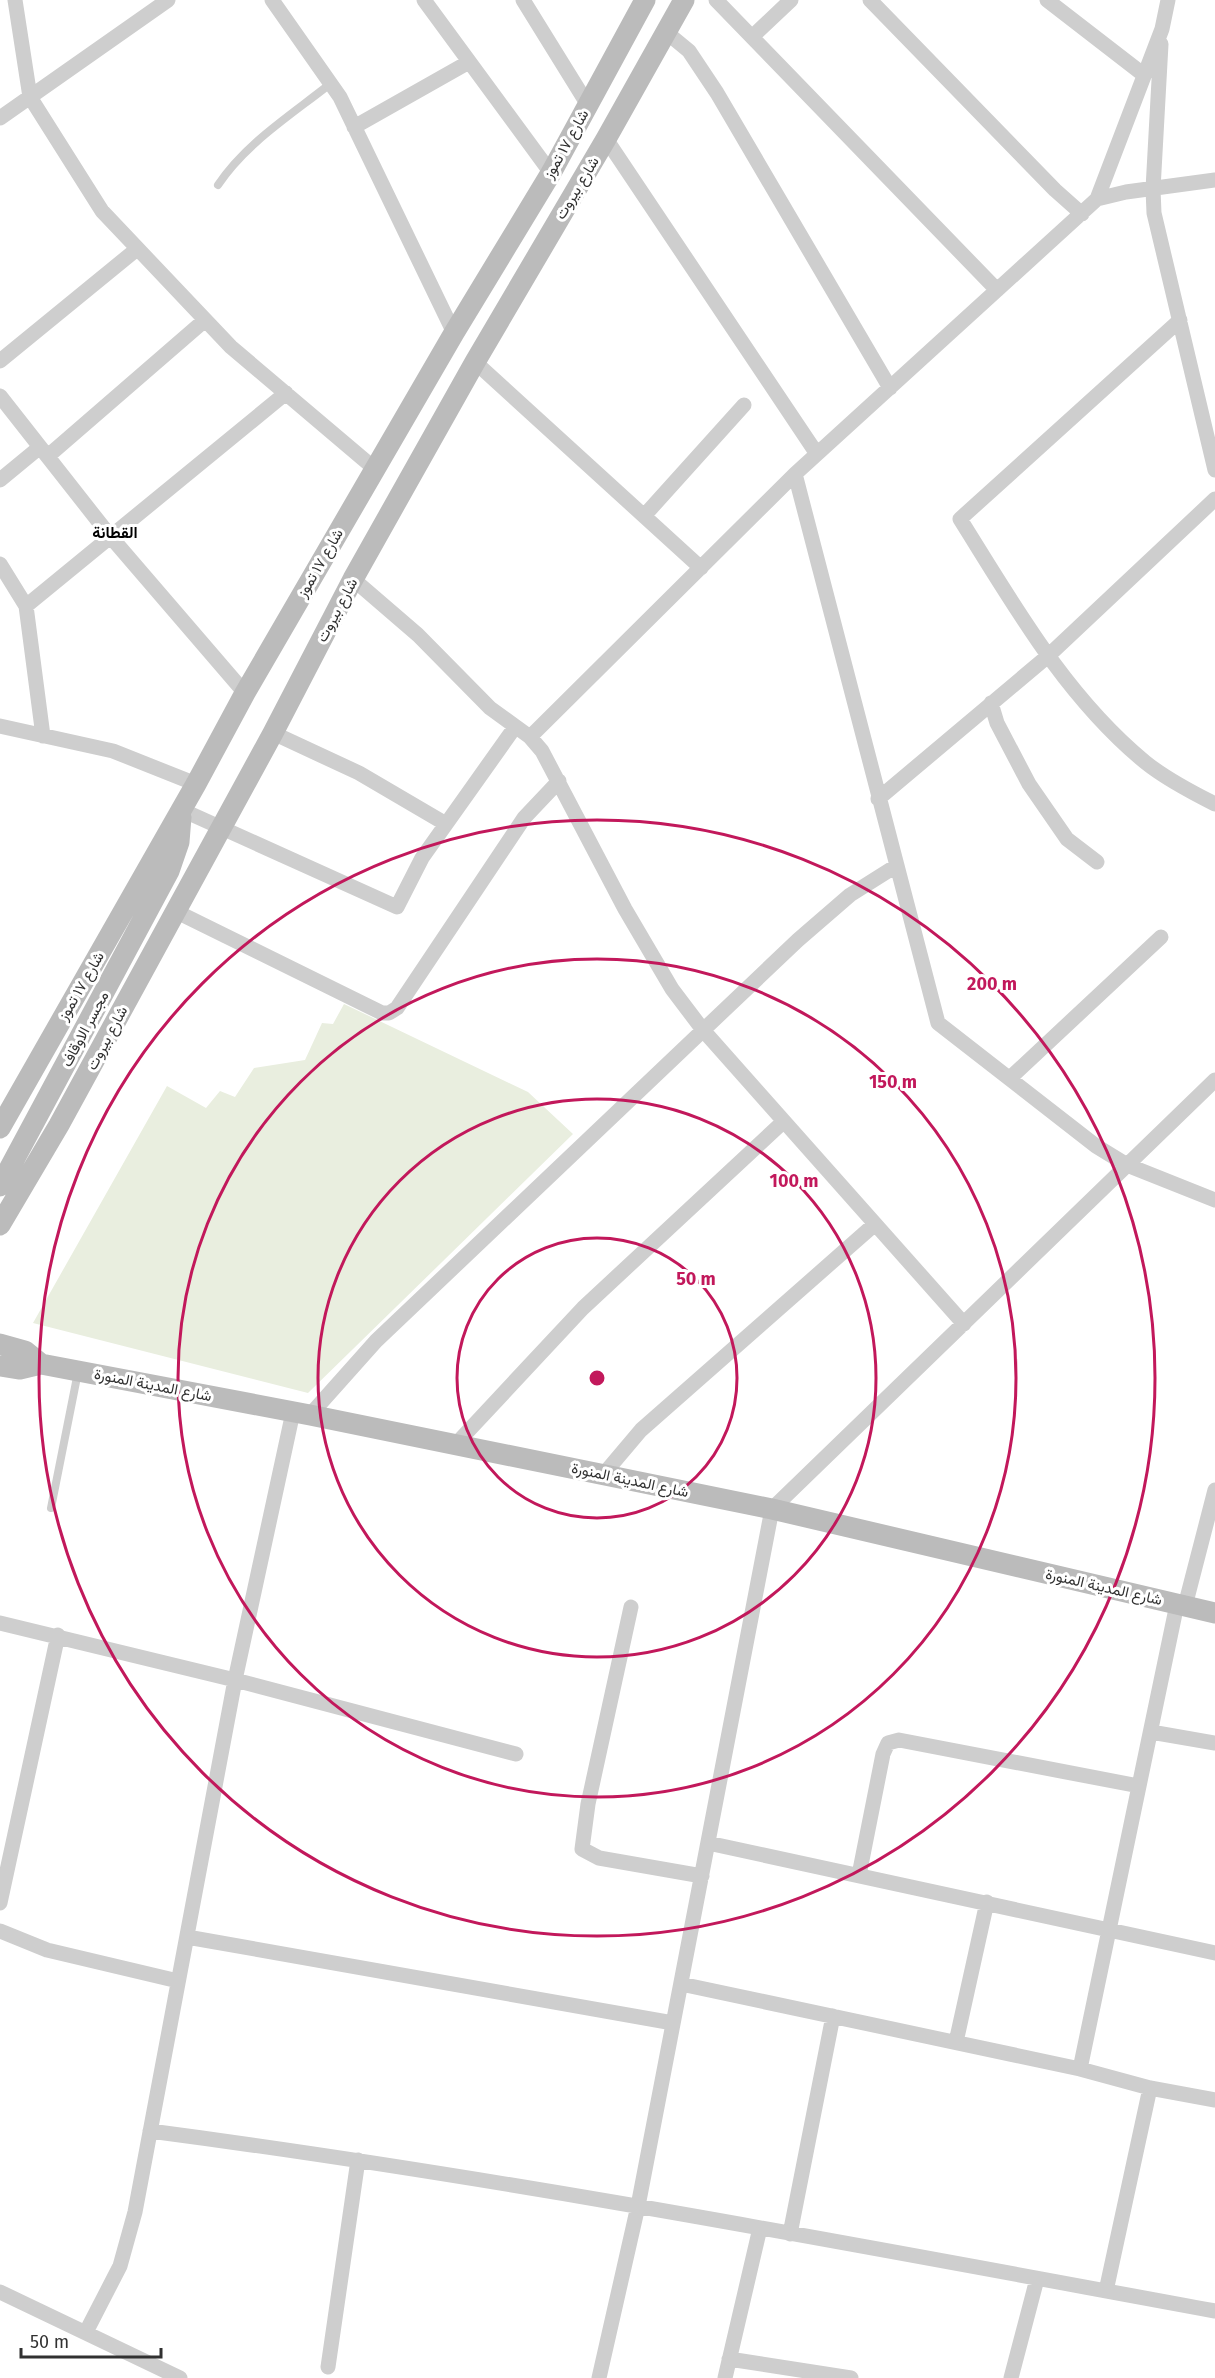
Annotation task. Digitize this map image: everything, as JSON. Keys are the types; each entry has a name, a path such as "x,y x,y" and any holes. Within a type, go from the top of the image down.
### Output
{"main road":[{"name":"شارع ١٧ تموز","path":"0,1128 182,810 245,693 454,333 551,173 645,0"},
{"name":"شارع بيروت","path":"0,1225 54,1135 273,733 353,579 684,0"},
{"name":"مجسر الاوقاف","path":"0,1186 169,871 179,842 182,810"},
{"name":"مجسر الاوقاف","path":"169,871 189,851 208,840 220,828"},
{"path":"0,1344 21,1349 41,1364"},
{"name":"شارع المدينة المنورة","path":"41,1364 301,1413 772,1509 1215,1613"},
{"path":"0,1366 24,1368 41,1364"}],"street":[{"path":"15,0 30,97 102,212 231,347 375,469"},
{"path":"0,118 168,0"},
{"path":"272,0 330,84 354,127 454,333"},
{"path":"424,0 551,173"},
{"path":"523,0 588,105"},
{"path":"716,0 997,291"},
{"path":"752,38 791,0"},
{"path":"870,0 1055,190 1082,213"},
{"path":"1047,0 1144,75"},
{"path":"1168,0 1162,29 1153,189 1154,213 1215,470"},
{"path":"530,737 795,474 1097,199 1162,29"},
{"path":"666,32 689,51 717,93 890,388"},
{"path":"354,127 469,62"},
{"path":"606,139 817,454"},
{"path":"1097,199 1215,180"},
{"path":"0,361 137,249"},
{"path":"0,480 44,452 205,320"},
{"path":"1180,320 960,519 1048,656 1096,716 1146,762 1183,788 1215,804"},
{"path":"475,362 701,568"},
{"path":"26,606 286,393"},
{"path":"0,396 110,536 245,693"},
{"path":"644,516 744,405"},
{"path":"795,474 938,1023 1096,1146 1127,1165 1215,1200"},
{"path":"878,799 1048,656 1215,499"},
{"path":"0,564 26,606 44,736"},
{"path":"353,579 418,635 490,708 530,737 542,751 625,909 672,989 703,1030 783,1122 964,1324"},
{"path":"992,703 997,723 1029,784 1067,839 1097,862"},
{"path":"0,726 113,751 196,784"},
{"path":"182,810 398,907 422,858 515,727"},
{"path":"273,733 359,773 446,824"},
{"path":"175,911 381,1013 389,1013 397,1008 524,818 559,781"},
{"path":"86,2332 120,2266 135,2212 235,1680 301,1413 798,940 850,895 896,866"},
{"path":"1010,1078 1161,937"},
{"path":"599,2378 638,2206 772,1509 1215,1080"},
{"path":"456,1444 584,1308 783,1122"},
{"path":"603,1475 641,1430 875,1224"},
{"path":"1080,2069 1150,1732 1181,1605 1215,1490"},
{"path":"631,1606 588,1804 582,1849 599,1858 702,1876"},
{"path":"0,1623 58,1635 516,1754"},
{"path":"0,1903 58,1635"},
{"path":"1150,1732 1215,1743"},
{"path":"859,1875 883,1754 888,1743 898,1740 1139,1786"},
{"path":"708,1843 1110,1928 1215,1953"},
{"path":"956,2042 987,1902"},
{"path":"0,1931 47,1950 178,1981"},
{"path":"187,1937 673,2023"},
{"path":"681,1984 1080,2069 1150,2088 1215,2100"},
{"path":"790,2234 833,2016"},
{"path":"1106,2291 1150,2088"},
{"path":"150,2131 358,2160 638,2206 1215,2311"},
{"path":"328,2367 358,2160"},
{"path":"725,2378 760,2228"},
{"path":"1011,2378 1037,2279"},
{"path":"0,2292 180,2378"},
{"path":"729,2359 851,2378"}],"lane":[{"path":"218,185 238,159 330,84"},
{"path":"51,1508 78,1371"}],"shaded area":[{"path":"344,1004 528,1092 573,1134 308,1393 33,1323 167,1086 206,1108 220,1091 235,1097 254,1068 305,1060 322,1023 333,1024"}],"district":[{"name":"القطانة","path":"115,532"}]}
